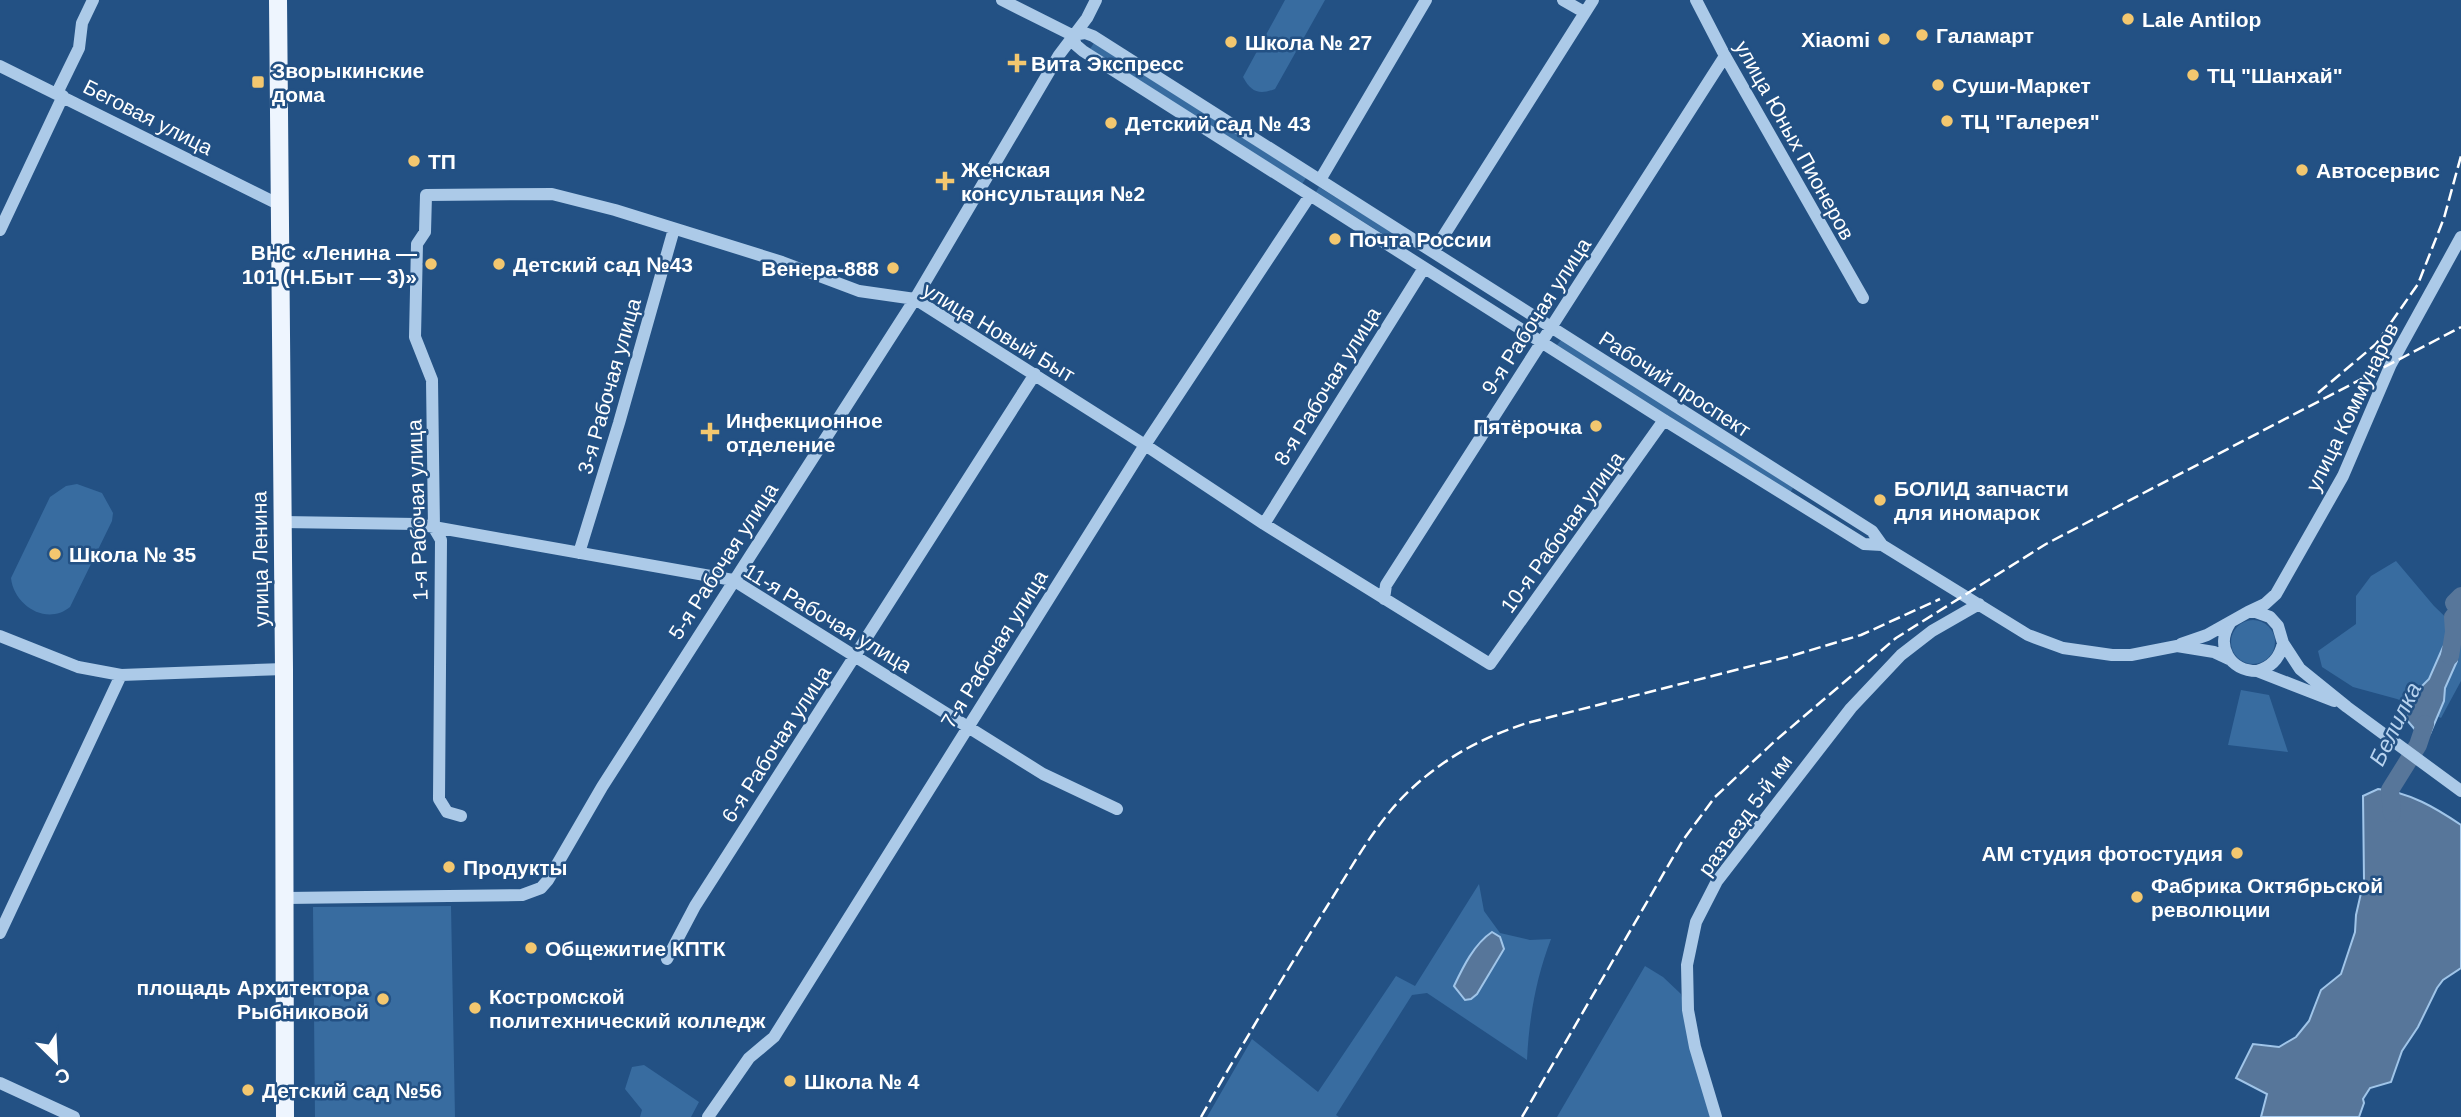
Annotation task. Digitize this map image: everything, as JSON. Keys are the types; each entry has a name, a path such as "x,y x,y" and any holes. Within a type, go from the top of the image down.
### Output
{"main road":[{"name":"улица Ленина","path":"278,0 285,1117"}],"street":[{"path":"0,230 60,95 79,48 82,23 93,0"},
{"name":"Рабочий проспект","path":"1002,0 1072,35 1090,35 1872,531 1882,545 2028,635 2082,652 2131,655 2177,646 2214,652 2229,659"},
{"name":"5-я Рабочая улица","path":"285,898 522,895 541,888 733,580 915,299 1072,35 1087,18 1096,0"},
{"path":"1320,180 1426,0"},
{"path":"1563,0 1584,12"},
{"path":"1438,254 1593,0"},
{"name":"улица Юных Пионеров","path":"1696,0 1863,298"},
{"name":"Рабочий проспект","path":"1072,35 1076,45 1083,51 1309,197 1864,544 1882,545"},
{"name":"9-я Рабочая улица","path":"1384,599 1386,584 1725,56"},
{"name":"Беговая улица","path":"0,66 278,204"},
{"name":"улица Новый Быт","path":"426,195 552,194 615,210 782,262 859,290 915,299 1264,524 1490,664"},
{"name":"1-я Рабочая улица","path":"426,195 425,232 417,244 415,337 432,380 434,528 441,540 439,799 447,812 461,816"},
{"name":"7-я Рабочая улица","path":"708,1117 749,1058 774,1037 1145,445 1309,197"},
{"name":"3-я Рабочая улица","path":"579,553 674,229"},
{"name":"улица Коммунаров","path":"2276,594 2343,476 2390,364 2461,237"},
{"path":"1425,253 1438,254 1446,267 1443,273 1429,272 1421,259 1425,253"},
{"name":"8-я Рабочая улица","path":"1264,524 1429,272"},
{"name":"6-я Рабочая улица","path":"667,959 695,906 1035,374"},
{"name":"10-я Рабочая улица","path":"1490,664 1664,420"},
{"name":"11-я Рабочая улица","path":"282,522 417,524 733,580 1043,774 1117,809"},
{"path":"2177,646 2207,635 2265,604 2276,594"},
{"path":"2276,594 2278,626 2283,643 2300,669 2461,791"},
{"name":"разъезд 5-й км","path":"1716,1117 1695,1047 1688,1010 1687,965 1696,922 1717,881 1859,699 1901,655 1932,631 1979,604"},
{"path":"2248,612 2262,613 2278,626"},
{"path":"2230,622 2223,639 2224,649 2229,659 2240,668 2257,671 2347,707"},
{"path":"0,636 78,667 121,675 284,669"},
{"path":"2257,671 2278,658 2283,643"},
{"path":"0,933 121,675"},
{"path":"0,1083 69,1116"}],"shaded area":[{"path":"1285,0 1325,0 1275,89 1256,91 1243,77"},
{"path":"1094,43 1306,178 1302,184 1090,49"},
{"path":"1319,187 1408,242 1405,248 1316,192"},
{"path":"1562,339 1793,488 1790,493 1557,345"},
{"path":"77,484 102,493 113,513 112,521 70,607 61,612 42,614 18,597 11,578 50,497 66,486"},
{"path":"2396,561 2434,606 2461,632 2461,681 2441,718 2397,699 2353,687 2322,667 2318,651 2356,624 2356,596 2371,576"},
{"path":"2253,620 2269,626 2275,642 2269,658 2253,664 2237,658 2231,642 2237,626"},
{"path":"2454,632 2457,661 2445,688 2444,701 2430,734 2421,746 2418,745 2417,732 2406,719 2411,697 2429,679 2443,647"},
{"path":"2241,690 2269,695 2288,752 2228,745"},
{"path":"2378,789 2422,802 2461,825 2461,968 2443,980 2437,988 2418,1027 2402,1051 2391,1082 2370,1088 2363,1099 2359,1117 2261,1117 2267,1094 2236,1078 2253,1044 2279,1047 2296,1037 2309,1021 2321,990 2341,974 2355,932 2364,880 2363,796"},
{"path":"1479,884 1484,911 1500,933 1530,940 1551,939 1534,998 1527,1060 1427,993 1412,995 1336,1115 1339,1117 1207,1117 1252,1039 1318,1092 1396,976 1415,986"},
{"name":"площадь Архитектора Рыбниковой","path":"451,906 455,1117 315,1117 313,907"},
{"path":"1492,932 1500,937 1504,949 1477,994 1465,1000 1454,986 1474,949"},
{"path":"1645,966 1663,977 1681,994 1712,1117 1557,1117"},
{"path":"644,1065 699,1102 691,1117 640,1117 642,1110 625,1089 632,1067"}],"waterway":[{"name":"Белилка","path":"2450,656 2454,632 2453,617 2459,611 2454,603 2461,596"},
{"name":"Белилка","path":"2392,813 2390,790 2418,745 2425,724"}],"railway":[{"path":"2318,393 2376,344 2418,284 2444,218 2461,156"},
{"path":"1522,1117 1683,840 1715,797 1775,741 1896,638 2046,544 2461,327"},
{"path":"1201,1117 1364,847 1397,803 1450,759 1479,742 1527,723 1791,656 1861,635 1940,599"}],"place":[{"name":"Lale Antilop","path":"2128,19"},
{"name":"Галамарт","path":"1922,35"},
{"name":"Xiaomi","path":"1884,39"},
{"name":"Школа № 27","path":"1231,42"},
{"name":"Вита Экспресс","path":"1017,63"},
{"name":"ТЦ \"Шанхай\"","path":"2193,75"},
{"name":"Зворыкинские дома","path":"258,82"},
{"name":"Суши-Маркет","path":"1938,85"},
{"name":"ТЦ \"Галерея\"","path":"1947,121"},
{"name":"Детский сад № 43","path":"1111,123"},
{"name":"ТП","path":"414,161"},
{"name":"Автосервис","path":"2302,170"},
{"name":"Женская консультация №2","path":"945,181"},
{"name":"Почта России","path":"1335,239"},
{"name":"ВНС «Ленина — 101 (Н.Быт — 3)»","path":"431,264"},
{"name":"Детский сад №43","path":"499,264"},
{"name":"Венера-888","path":"893,268"},
{"name":"Пятёрочка","path":"1596,426"},
{"name":"Инфекционное отделение","path":"710,432"},
{"name":"БОЛИД запчасти для иномарок","path":"1880,500"},
{"name":"Школа № 35","path":"55,554"},
{"name":"АМ студия фотостудия","path":"2237,853"},
{"name":"Продукты","path":"449,867"},
{"name":"Фабрика Октябрьской революции","path":"2137,897"},
{"name":"Общежитие КПТК","path":"531,948"},
{"name":"площадь Архитектора Рыбниковой","path":"383,999"},
{"name":"Костромской политехнический колледж","path":"475,1008"},
{"name":"Школа № 4","path":"790,1081"},
{"name":"Детский сад №56","path":"248,1090"}]}
